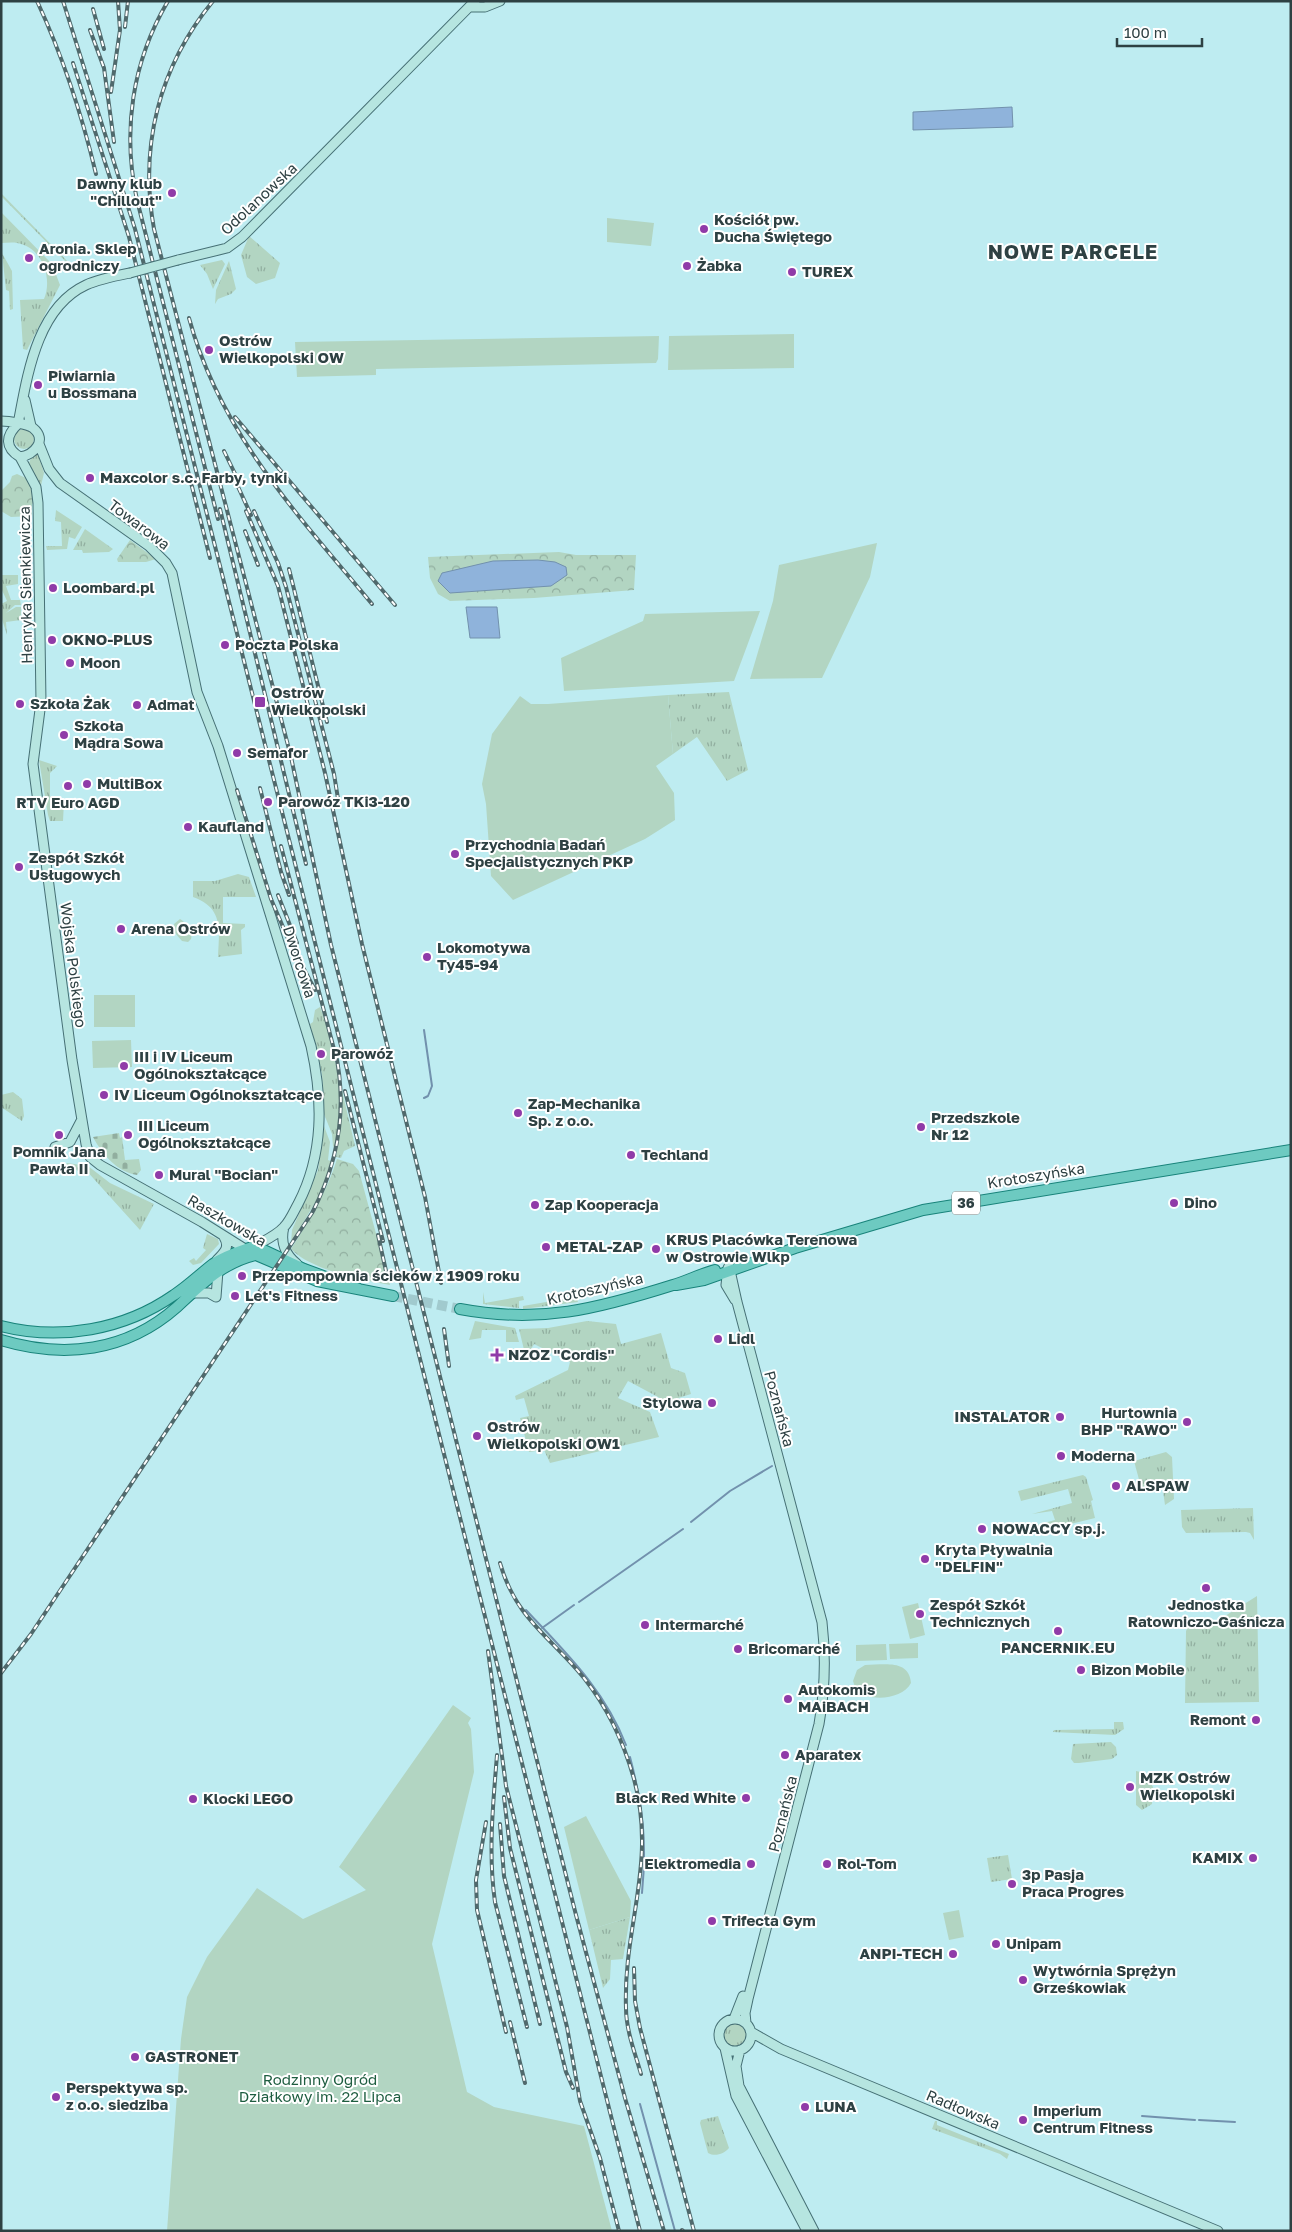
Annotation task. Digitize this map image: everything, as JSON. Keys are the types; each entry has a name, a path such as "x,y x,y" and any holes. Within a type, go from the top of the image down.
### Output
{"main road":[{"path":"472,4 485,7 500,1"},
{"name":"Odolanowska","path":"18,424 31,359 41,336 64,300 86,285 223,249 242,237 472,4"},
{"name":"Odolanowska","path":"25,384 26,411 31,426"},
{"path":"1,421 31,426 37,432 39,444 34,452 20,456 6,448 8,435 18,424"},
{"name":"Towarowa","path":"39,444 49,470 60,483 149,546 166,563 172,574 190,668 202,706"},
{"name":"Henryka Sienkiewicza","path":"20,456 33,480 38,496 41,716"},
{"name":"Dworcowa","path":"202,706 222,760 264,900 305,1025 317,1076 319,1107 315,1161 306,1188 284,1227 252,1250"},
{"name":"Wojska Polskiego","path":"41,716 34,772 81,1121 90,1156"},
{"path":"55,1147 70,1142 81,1121"},
{"name":"Krotoszyńska","path":"460,1310 504,1316 551,1315 597,1307 676,1285 692,1276 729,1270 900,1216 937,1207 1291,1150"},
{"name":"Raszkowska","path":"90,1156 112,1172 202,1222 224,1237 317,1281 393,1296"},
{"path":"284,1227 282,1239 284,1248 298,1266"},
{"path":"1,1340 49,1350 84,1350 105,1347 130,1338 154,1326 193,1293 216,1267 226,1250 227,1244 224,1237"},
{"path":"1,1326 54,1333 104,1327 138,1315 163,1303 239,1250 252,1250"},
{"path":"216,1267 238,1259 252,1250"},
{"name":"Raszkowska","path":"252,1250 359,1289"},
{"path":"193,1293 209,1293 216,1297 216,1267"},
{"name":"Poznańska","path":"729,1270 726,1285 736,1302 810,1576 817,1610 819,1668 810,1737 742,2004 734,2019"},
{"name":"Poznańska","path":"746,2023 745,2013 748,1999 819,1724 823,1693 824,1652 822,1622 817,1610"},
{"path":"781,2049 751,2032 746,2023 734,2019 724,2023 719,2030 719,2038 730,2060 736,2096 807,2231"},
{"path":"751,2032 736,2061 739,2086 814,2231"},
{"path":"725,2048 781,2049"},
{"name":"Radłowska","path":"781,2049 1218,2231"}],"green space":[{"path":"1,193 73,267 72,268 1,196"},
{"path":"1,212 52,264 60,285 27,350 23,349 20,300 44,299 47,282 46,273 39,257 33,250 17,243 1,243"},
{"path":"607,218 654,223 651,246 607,242"},
{"path":"249,236 280,263 275,278 256,284 247,277 241,255"},
{"path":"2,253 12,271 13,309 10,310 9,291 6,290"},
{"path":"222,260 225,264 213,289 207,274 200,265"},
{"path":"229,261 236,289 231,294 218,299 215,304 216,290"},
{"path":"794,334 794,368 668,370 669,336"},
{"path":"659,336 658,359 656,363 376,369 376,375 297,377 295,342"},
{"path":"20,429 28,429 34,435 34,443 28,449 20,449 14,443 14,435"},
{"path":"38,453 44,473 40,490 29,463 31,458"},
{"path":"17,474 26,478 34,493 35,502 32,504 32,516 11,517 1,511 1,491 10,482 12,476"},
{"path":"56,510 82,527 75,539 69,537 67,549 47,550 46,546 62,546 61,522 55,521"},
{"path":"85,529 113,549 109,552 83,553 82,550 73,550"},
{"path":"130,540 156,559 146,562 118,562 117,559"},
{"path":"877,543 870,577 822,678 750,679 773,601 779,565"},
{"path":"559,552 576,555 636,555 634,590 534,598 450,601 438,594 430,578 428,557"},
{"path":"1,575 18,575 18,584 6,586 11,600 20,600 21,605 15,605 6,613 16,607 21,607 21,620 6,622 7,635 1,616 1,604 7,601 1,588"},
{"path":"760,611 734,681 564,691 561,658 643,621 645,614"},
{"path":"729,692 748,770 727,781 697,737 673,754 668,695"},
{"path":"668,695 673,754 656,766 674,793 675,820 645,839 513,900 491,876 486,804 482,784 492,734 520,696 531,704 548,704"},
{"path":"39,760 57,766 50,773 50,796 53,800 64,802 63,821 50,821"},
{"path":"238,874 249,877 256,897 223,897 223,923 245,924 245,927 241,930 242,954 218,957 218,921 210,907 193,897 193,881 215,881"},
{"path":"180,919 190,931 191,939 188,942 182,941 175,933 174,924"},
{"path":"94,995 135,995 135,1027 94,1027"},
{"path":"320,1007 327,1026 355,1146 344,1151 341,1158 336,1157 337,1152 333,1146 332,1134 324,1114 322,1074 310,1024 313,1022 315,1010"},
{"path":"131,1040 132,1067 93,1068 92,1041"},
{"path":"13,1092 22,1099 24,1116 22,1121 1,1107 1,1095"},
{"path":"324,1126 330,1142 328,1160 333,1162 319,1196 291,1243 292,1230 318,1170"},
{"path":"119,1133 120,1138 122,1137 125,1160 139,1159 141,1170 137,1175 123,1170 111,1161 93,1137"},
{"path":"337,1159 353,1164 359,1171 390,1285 352,1277 324,1268 311,1263 291,1249 323,1194"},
{"path":"67,1163 88,1166 110,1183 154,1204 140,1230 84,1168 79,1172 71,1165 69,1168 66,1165"},
{"path":"207,1234 218,1239 219,1244 201,1263 193,1265 189,1261 194,1258 196,1261 206,1250 203,1248"},
{"path":"483,1292 485,1303 523,1296 524,1300 519,1301 519,1308 483,1304"},
{"path":"575,1293 578,1302 523,1309 523,1306 575,1297"},
{"path":"475,1321 515,1328 519,1342 506,1342 506,1330 482,1330 481,1338 469,1340"},
{"path":"587,1321 616,1324 621,1344 661,1333 671,1368 685,1373 691,1394 663,1403 660,1398 628,1381 618,1398 650,1412 659,1437 550,1463 544,1450 529,1452 520,1418 529,1416 524,1398 516,1400 515,1396 568,1370 570,1362 534,1344 526,1358 519,1329 548,1328"},
{"path":"1166,1452 1172,1457 1174,1499 1165,1505 1162,1484 1141,1487 1134,1461"},
{"path":"1083,1475 1086,1477 1093,1500 1091,1501 1095,1518 1034,1533 1028,1531 1026,1528 1055,1520 1052,1511 1032,1514 1072,1503 1068,1489 1021,1501 1018,1491"},
{"path":"1253,1508 1254,1540 1250,1533 1246,1532 1186,1533 1182,1527 1181,1510"},
{"path":"1257,1596 1259,1702 1185,1703 1186,1631 1189,1625 1217,1621"},
{"path":"918,1603 925,1635 910,1639 902,1607"},
{"path":"918,1643 918,1658 890,1659 889,1644"},
{"path":"886,1644 887,1660 856,1661 856,1645"},
{"path":"887,1664 901,1667 906,1670 911,1683 907,1689 893,1696 877,1698 862,1694 856,1690 853,1681 857,1670 865,1665"},
{"name":"Rodzinny Ogród Działkowy im. 22 Lipca","path":"453,1705 471,1718 468,1723 471,1729 474,1772 432,1944 467,2092 494,2107 584,2126 612,2231 167,2231 181,2039 187,1997 207,1957 257,1888 303,1919 366,1890 339,1867"},
{"path":"1114,1722 1123,1722 1124,1729 1115,1735 1053,1732 1054,1730 1114,1729"},
{"path":"1111,1742 1116,1747 1117,1755 1112,1759 1074,1763 1071,1759 1073,1744"},
{"path":"1136,1771 1145,1773 1153,1787 1152,1804 1142,1810 1136,1805"},
{"path":"586,1816 631,1901 630,1917 589,1930 564,1827"},
{"path":"1008,1855 1012,1879 991,1882 987,1858"},
{"path":"959,1910 964,1937 949,1940 943,1913"},
{"path":"630,1917 623,1959 611,1960 610,1979 603,1988 589,1930"},
{"path":"734,2022 743,2026 747,2035 743,2044 734,2048 725,2044 721,2035 725,2026"},
{"path":"718,2116 729,2148 722,2153 714,2155 708,2153 700,2123 701,2120"},
{"path":"935,2121 937,2121 937,2125 1009,2154 1007,2159 1000,2154 932,2129"}],"water":[{"path":"1012,107 1013,127 913,130 913,112"},
{"path":"538,560 555,562 566,567 567,575 551,586 450,593 438,581 442,573 493,561"},
{"path":"466,607 497,607 500,638 470,638"}],"waterway":[{"path":"424,1030 432,1086 428,1096 424,1098"},
{"path":"691,1522 730,1491 772,1466"},
{"path":"579,1602 683,1529"},
{"path":"542,1628 574,1605"},
{"path":"526,1610 595,1689 607,1706 626,1745"},
{"path":"630,1757 643,1824 642,1893"},
{"path":"640,2104 675,2231"},
{"path":"1142,2116 1195,2120"},
{"path":"1199,2120 1235,2122"}],"tunnel":[{"path":"393,1296 460,1309"}],"railway":[{"path":"37,1 71,86 96,174"},
{"path":"63,1 135,229 640,2231"},
{"path":"111,92 120,30 118,1"},
{"path":"125,27 128,1"},
{"path":"168,1 156,24 138,73 133,98 130,148 137,200 218,519"},
{"path":"213,1 194,26 179,53 167,80 158,109 152,138 149,168 154,229 291,757 331,945 576,1915 625,2098 664,2231"},
{"path":"93,9 104,49"},
{"path":"90,30 104,68 114,142"},
{"path":"73,63 129,237 210,558"},
{"path":"189,318 203,360 220,399 241,436 264,471 290,505 372,604"},
{"path":"235,417 395,605"},
{"path":"224,451 239,482"},
{"path":"234,478 251,515"},
{"path":"220,509 306,864"},
{"path":"246,511 278,586 325,773 362,944 425,1197 441,1283"},
{"path":"254,511 278,563 286,587 334,774 339,805"},
{"path":"245,531 258,565"},
{"path":"289,569 327,722"},
{"path":"260,788 281,872 289,895"},
{"path":"237,790 271,899 289,941 315,990"},
{"path":"281,846 336,1057"},
{"path":"278,895 297,943"},
{"path":"1,1673 31,1634 312,1213 329,1174 335,1154 341,1113 341,1093 335,1050"},
{"path":"345,1091 383,1241"},
{"path":"378,1235 386,1271"},
{"path":"444,1329 449,1366"},
{"path":"500,1563 515,1599 525,1613 584,1678 600,1701 620,1739 634,1779 640,1810 642,1839 638,1895 626,1978 626,2016 641,2074"},
{"path":"488,1651 506,1786 567,2027 580,2101 600,2158 619,2231"},
{"path":"497,1755 492,1829 493,1884 495,1902 527,2027"},
{"path":"504,1797 510,1848 566,2072 573,2088"},
{"path":"486,1822 476,1880 477,1910 506,2032"},
{"path":"500,1824 504,1876 540,2024"},
{"path":"634,1968 635,2001 640,2028 694,2231"},
{"path":"510,2022 525,2083"}],"place":[{"name":"Dawny klub \"Chillout\"","path":"172,193"},
{"name":"Kościół pw. Ducha Świętego","path":"704,229"},
{"name":"Aronia. Sklep ogrodniczy","path":"29,258"},
{"name":"Żabka","path":"687,266"},
{"name":"TUREX","path":"792,272"},
{"name":"Ostrów Wielkopolski OW","path":"209,350"},
{"name":"Piwiarnia u Bossmana","path":"38,385"},
{"name":"Maxcolor s.c. Farby, tynki","path":"90,478"},
{"name":"Loombard.pl","path":"53,588"},
{"name":"OKNO-PLUS","path":"52,640"},
{"name":"Poczta Polska","path":"225,645"},
{"name":"Moon","path":"70,663"},
{"name":"Ostrów Wielkopolski","path":"260,702"},
{"name":"Szkoła Żak","path":"20,704"},
{"name":"Admat","path":"137,705"},
{"name":"Szkoła Mądra Sowa","path":"64,735"},
{"name":"Semafor","path":"237,753"},
{"name":"MultiBox","path":"87,784"},
{"name":"RTV Euro AGD","path":"68,786"},
{"name":"Parowóz TKi3-120","path":"268,802"},
{"name":"Kaufland","path":"188,827"},
{"name":"Przychodnia Badań Specjalistycznych PKP","path":"455,854"},
{"name":"Zespół Szkół Usługowych","path":"19,867"},
{"name":"Arena Ostrów","path":"121,929"},
{"name":"Lokomotywa Ty45-94","path":"427,957"},
{"name":"Parowóz","path":"321,1054"},
{"name":"III i IV Liceum Ogólnokształcące","path":"124,1066"},
{"name":"IV Liceum Ogólnokształcące","path":"104,1095"},
{"name":"Zap-Mechanika Sp. z o.o.","path":"518,1113"},
{"name":"Przedszkole Nr 12","path":"921,1127"},
{"name":"Pomnik Jana Pawła II","path":"59,1135"},
{"name":"III Liceum Ogólnokształcące","path":"128,1135"},
{"name":"Techland","path":"631,1155"},
{"name":"Mural \"Bocian\"","path":"159,1175"},
{"name":"Dino","path":"1174,1203"},
{"name":"Zap Kooperacja","path":"535,1205"},
{"name":"METAL-ZAP","path":"546,1247"},
{"name":"KRUS Placówka Terenowa w Ostrowie Wlkp","path":"656,1249"},
{"name":"Przepompownia ścieków z 1909 roku","path":"242,1276"},
{"name":"Let's Fitness","path":"235,1296"},
{"name":"Lidl","path":"718,1339"},
{"name":"NZOZ \"Cordis\"","path":"497,1355"},
{"name":"Stylowa","path":"712,1403"},
{"name":"INSTALATOR","path":"1060,1417"},
{"name":"Hurtownia BHP \"RAWO\"","path":"1187,1422"},
{"name":"Ostrów Wielkopolski OW1","path":"477,1436"},
{"name":"Moderna","path":"1061,1456"},
{"name":"ALSPAW","path":"1116,1486"},
{"name":"NOWACCY sp.j.","path":"982,1529"},
{"name":"Kryta Pływalnia \"DELFIN\"","path":"925,1559"},
{"name":"Jednostka Ratowniczo-Gaśnicza","path":"1206,1588"},
{"name":"Zespół Szkół Technicznych","path":"920,1614"},
{"name":"Intermarché","path":"645,1625"},
{"name":"PANCERNIK.EU","path":"1058,1631"},
{"name":"Bricomarché","path":"738,1649"},
{"name":"Bizon Mobile","path":"1081,1670"},
{"name":"Autokomis MAiBACH","path":"788,1699"},
{"name":"Remont","path":"1256,1720"},
{"name":"Aparatex","path":"785,1755"},
{"name":"MZK Ostrów Wielkopolski","path":"1130,1787"},
{"name":"Black Red White","path":"746,1798"},
{"name":"Klocki LEGO","path":"193,1799"},
{"name":"KAMIX","path":"1253,1858"},
{"name":"Elektromedia","path":"751,1864"},
{"name":"Rol-Tom","path":"827,1864"},
{"name":"3p Pasja Praca Progres","path":"1012,1884"},
{"name":"Trifecta Gym","path":"712,1921"},
{"name":"Unipam","path":"996,1944"},
{"name":"ANPI-TECH","path":"953,1954"},
{"name":"Wytwórnia Sprężyn Grześkowiak","path":"1023,1980"},
{"name":"GASTRONET","path":"135,2057"},
{"name":"Perspektywa sp. z o.o. siedziba","path":"56,2097"},
{"name":"LUNA","path":"805,2107"},
{"name":"Imperium Centrum Fitness","path":"1023,2120"}],"district":[{"name":"NOWE PARCELE","path":"1073,252"}]}
